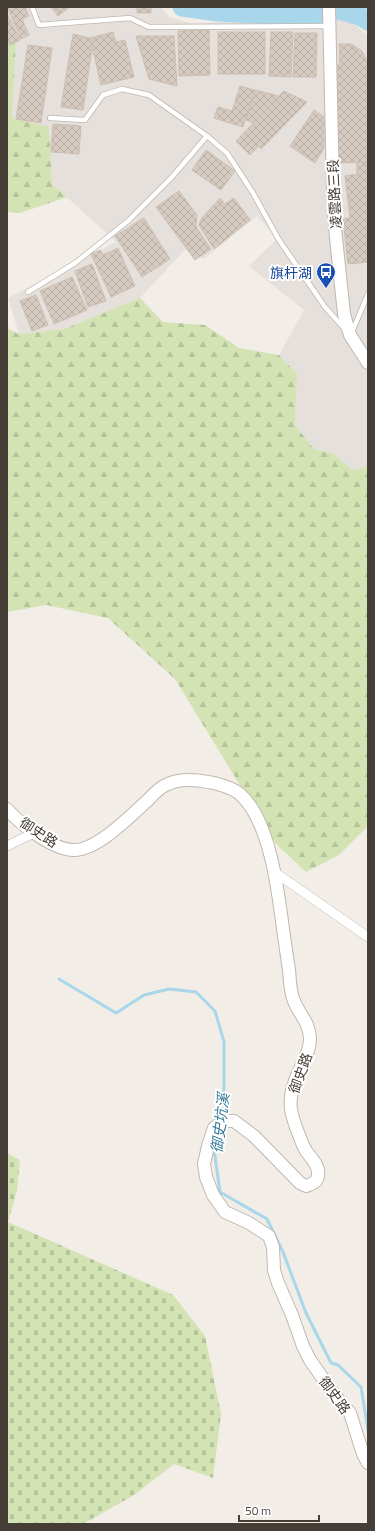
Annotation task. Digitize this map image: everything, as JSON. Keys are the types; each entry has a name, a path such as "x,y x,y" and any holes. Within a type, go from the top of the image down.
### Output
{"street":[{"name":"凌雲路三段","path":"329,17 335,228 344,314 350,335 368,363"},
{"name":"御史路","path":"7,809 34,833 49,842 74,850 84,849 99,841 120,825 163,786 176,781 196,780 216,783 239,794 252,809 268,847 280,909 294,1001 308,1027 310,1039 309,1050 296,1076 289,1104 293,1120 305,1149 315,1162 319,1174 317,1180 313,1184 306,1186 300,1183 249,1132 234,1121 218,1125 208,1146 204,1164 206,1177 213,1195 225,1212 249,1223 269,1236 273,1247 274,1270 292,1315 302,1346 334,1394 350,1413 363,1454 368,1463"},
{"path":"7,846 34,833"},
{"path":"273,872 368,937"}],"lane":[{"path":"32,7 39,25 130,18 149,27 329,17"},
{"path":"50,118 85,120 103,95 122,89 149,94 207,136 226,153 253,193 279,240 325,307 350,335 368,294"},
{"path":"28,292 75,263 128,220 172,178 207,136"}],"shaded area":[{"path":"7,7 161,7 169,17 190,23 348,19 367,35 368,466 352,470 334,454 314,449 295,425 297,374 279,355 304,310 249,266 277,239 257,216 204,259 185,250 140,298 64,329 19,334 8,298 116,242 52,184 49,127 12,118 16,37 7,39"}],"green space":[{"path":"16,37 12,118 49,127 52,184 67,197 20,213 7,212 7,39"},
{"path":"140,298 163,322 205,325 239,348 279,355 297,374 295,425 314,449 334,454 352,470 368,466 368,826 339,855 306,872 276,844 175,679 108,618 46,605 7,612 7,328 19,334 64,329"},
{"path":"7,1153 20,1160 17,1191 8,1222 173,1295 205,1336 221,1414 213,1478 174,1464 134,1495 83,1524 7,1524"}],"building":[{"path":"7,7 25,7 29,16 22,19 29,35 21,39"},
{"path":"51,7 70,7 58,16"},
{"path":"137,7 151,7 151,13 137,13"},
{"path":"7,13 20,40 10,45 7,38"},
{"path":"209,30 210,75 179,76 178,31"},
{"path":"113,32 116,42 125,40 134,77 101,85 90,38"},
{"path":"218,32 265,32 265,74 218,74"},
{"path":"271,32 293,32 291,77 269,76"},
{"path":"295,33 317,33 316,77 293,77"},
{"path":"73,34 90,38 92,49 83,110 61,107"},
{"path":"136,36 174,36 177,86 149,79"},
{"path":"339,44 351,44 362,51 368,63 368,162 338,163 336,65 340,65"},
{"path":"28,45 52,48 41,123 16,119"},
{"path":"240,86 255,90 243,127 214,118 218,107 232,111"},
{"path":"255,90 279,96 253,123 246,120"},
{"path":"284,91 307,102 261,149 259,146 250,155 236,141"},
{"path":"314,110 324,117 324,148 315,163 290,146"},
{"path":"53,124 81,126 79,154 51,152"},
{"path":"206,150 235,171 221,190 192,170"},
{"path":"357,162 368,162 368,262 348,264 343,219 350,218 345,176 357,174"},
{"path":"179,191 197,215 196,227 211,249 195,260 156,207"},
{"path":"220,198 225,204 234,198 250,220 214,249 199,225 201,219"},
{"path":"144,218 170,259 142,277 115,236"},
{"path":"118,248 135,286 111,297 91,254 100,250 103,255"},
{"path":"92,264 106,301 88,307 75,271"},
{"path":"72,277 87,310 54,324 40,291"},
{"path":"36,295 48,325 32,331 20,301"}],"waterway":[{"path":"182,7 218,12 257,14 311,15 339,10 362,17 368,21"},
{"name":"御史坑溪","path":"59,979 116,1013 144,995 169,989 196,992 215,1011 224,1042 224,1089 219,1119"},
{"name":"御史坑溪","path":"216,1140 214,1149 220,1192 267,1219 283,1252 306,1313 331,1363 338,1365 361,1387 368,1430"}],"place":[{"name":"旗杆湖","path":"326,289"}]}
